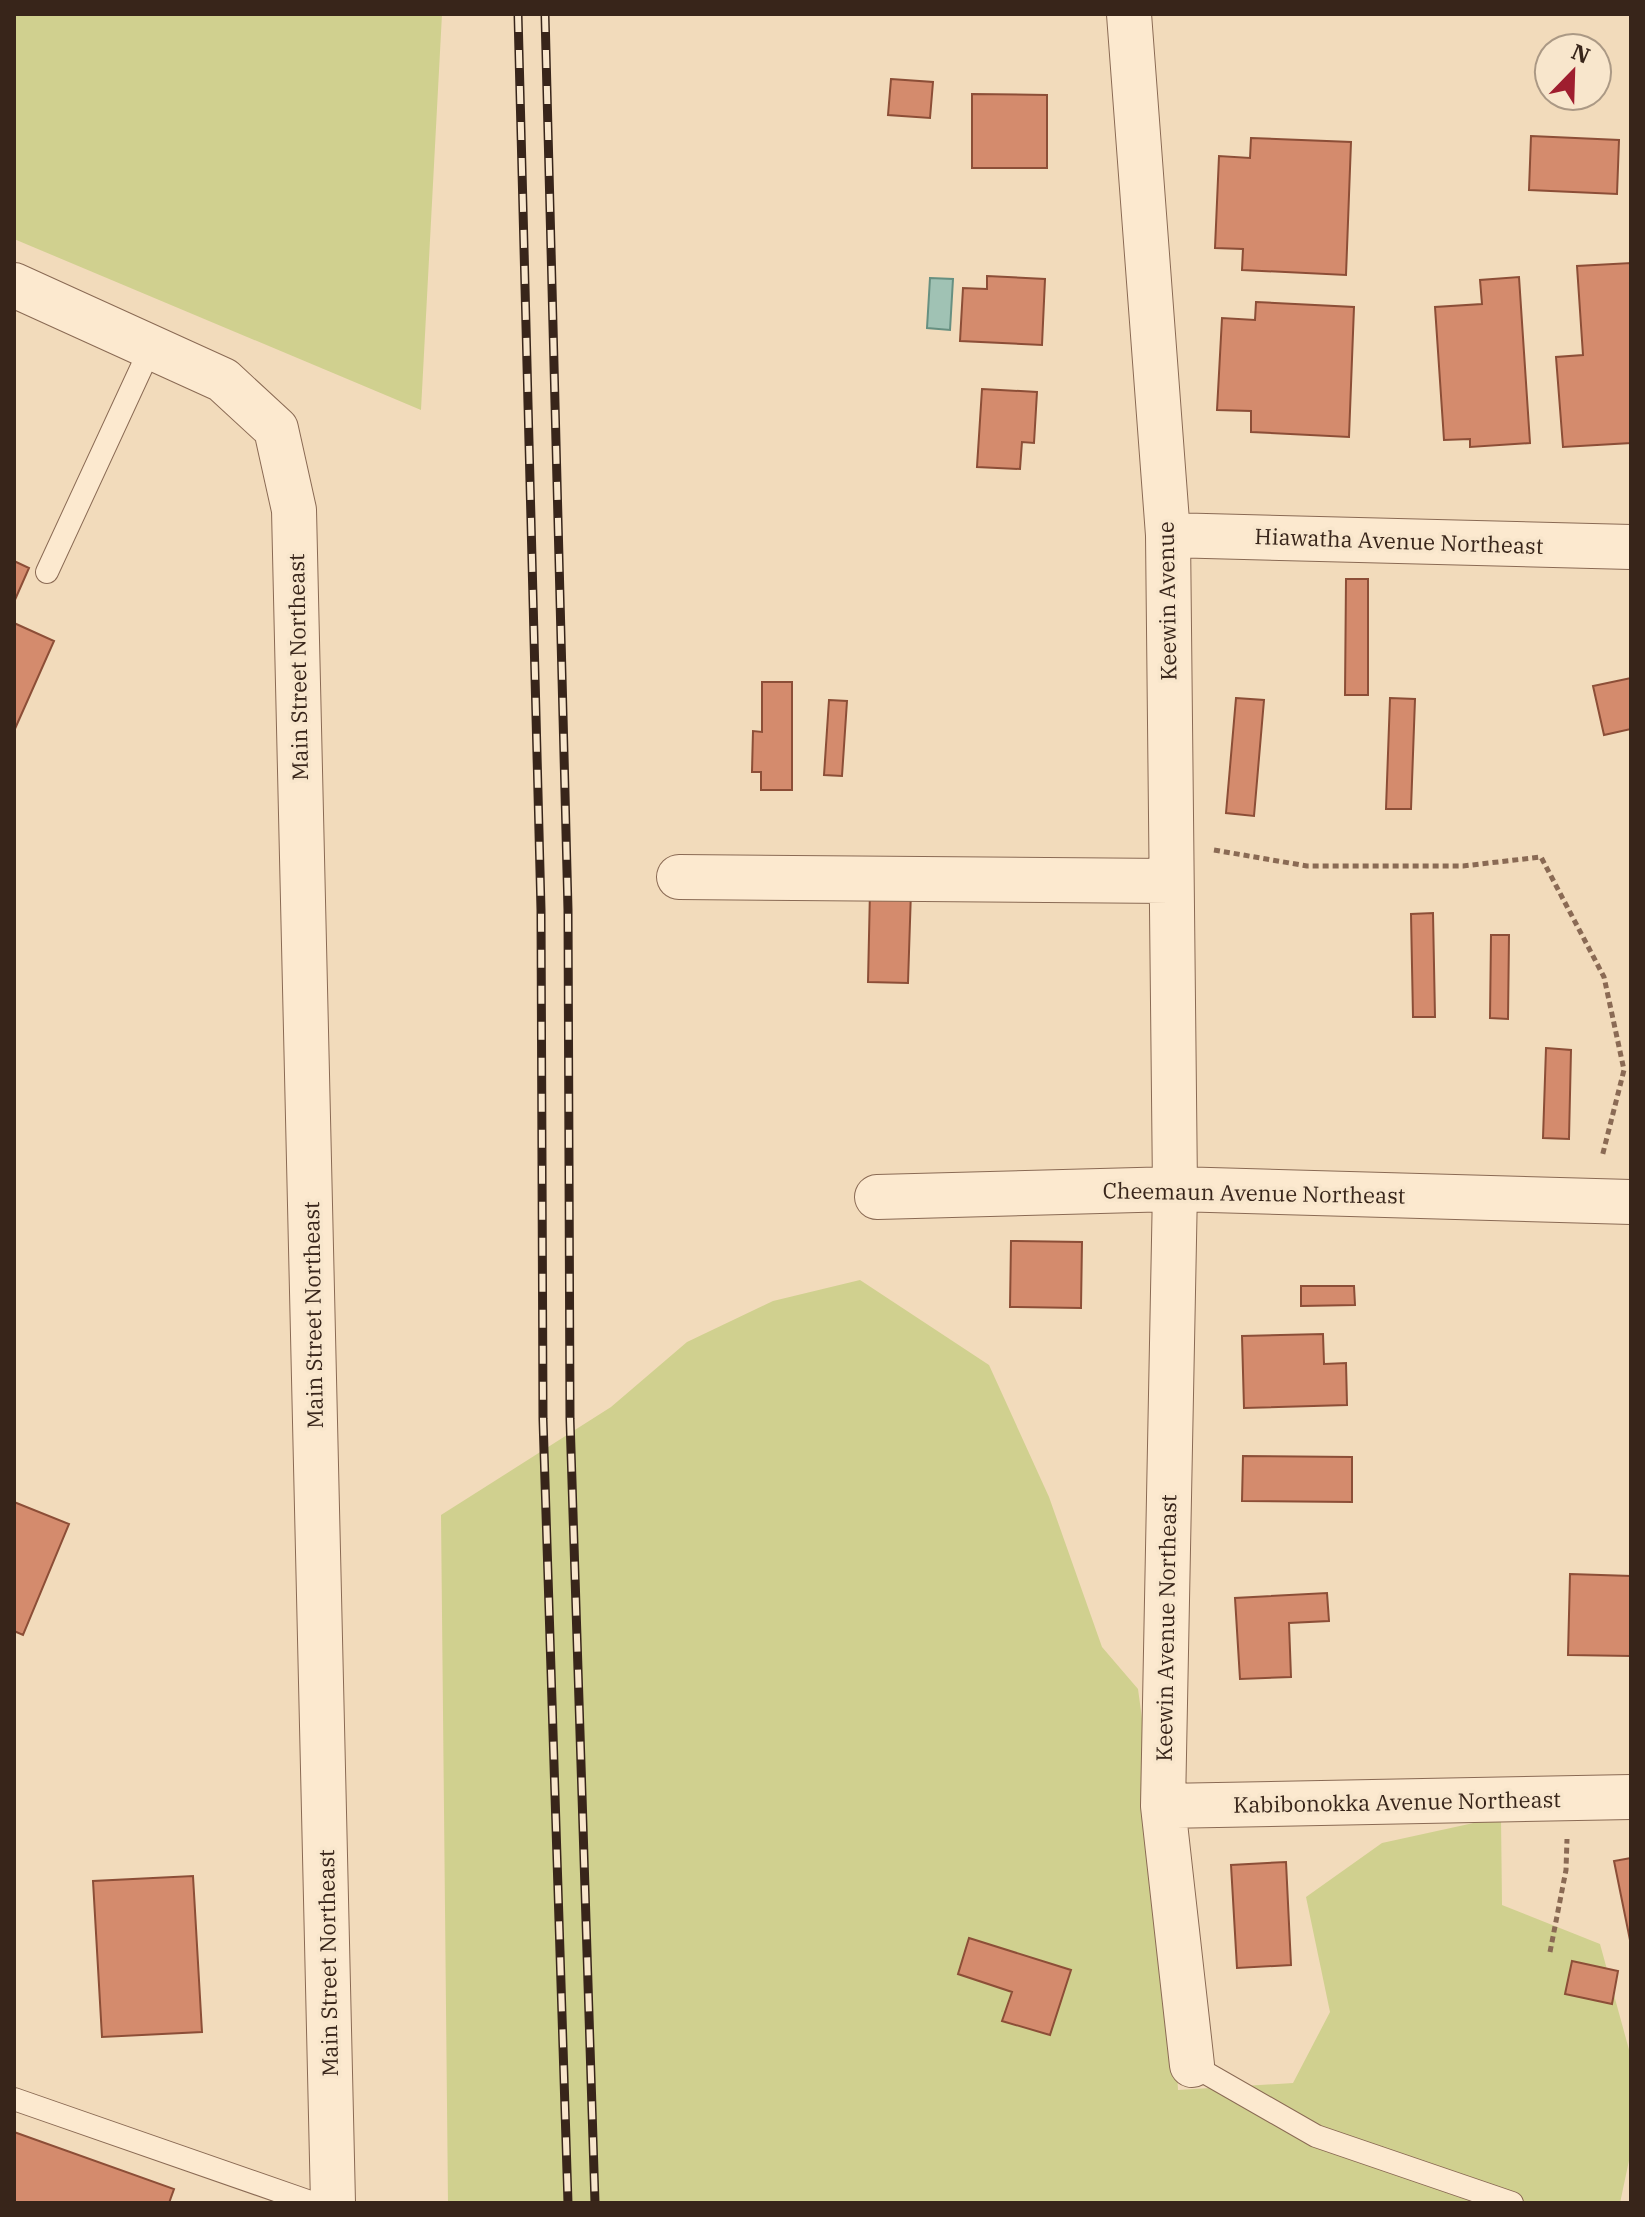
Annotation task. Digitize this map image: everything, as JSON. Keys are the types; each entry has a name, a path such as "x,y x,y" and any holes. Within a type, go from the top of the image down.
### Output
{"street":[{"name":"Keewin Avenue","path":"1129,14 1168,535 1175,1189"},
{"path":"14,285 151,347"},
{"name":"Main Street Northeast","path":"151,347 223,380 276,429 294,510 333,2203"},
{"name":"Hiawatha Avenue Northeast","path":"1168,535 1631,547"},
{"path":"679,877 1170,861"},
{"name":"Cheemaun Avenue Northeast","path":"877,1197 1175,1189 1618,1202"},
{"name":"Keewin Avenue Northeast","path":"1175,1189 1163,1806 1192,2065"},
{"name":"Kabibonokka Avenue Northeast","path":"1163,1806 1631,1797"}],"lane":[{"path":"47,572 151,347"},
{"path":"1192,2065 1316,2136 1512,2203"},
{"path":"14,2099 313,2203"}],"path":[{"path":"1170,861 1307,866 1463,866 1541,857 1604,977 1624,1070 1601,1161 1618,1202"},
{"path":"1550,1952 1566,1870 1567,1798"}],"green space":[{"path":"14,14 442,14 421,410 14,239"},
{"path":"860,1280 989,1365 1049,1497 1102,1647 1138,1689 1168,1911 1178,2090 1293,2083 1330,2012 1306,1897 1382,1843 1501,1817 1502,1905 1600,1944 1631,2057 1631,2151 1620,2203 448,2203 441,1515 611,1407 687,1342 773,1301"}],"shaded area":[{"path":"930,278 953,279 950,330 927,328"}],"building":[{"path":"891,79 933,82 930,118 888,115"},
{"path":"972,94 1047,95 1047,168 972,168"},
{"path":"1531,136 1619,140 1617,194 1529,190"},
{"path":"1251,138 1351,142 1346,275 1242,270 1243,249 1215,248 1219,156 1250,158"},
{"path":"1631,263 1631,443 1563,447 1556,357 1583,355 1577,266"},
{"path":"987,276 1045,279 1042,345 960,341 963,288 987,289"},
{"path":"1519,277 1530,443 1470,447 1470,439 1444,440 1435,307 1482,304 1480,280"},
{"path":"1256,302 1354,307 1349,437 1251,432 1251,411 1217,410 1222,318 1255,320"},
{"path":"982,389 1037,392 1034,443 1022,442 1020,469 977,467"},
{"path":"14,561 29,568 14,602"},
{"path":"1346,579 1368,579 1368,695 1345,695"},
{"path":"14,623 54,641 14,731"},
{"path":"1631,678 1631,729 1604,735 1593,686"},
{"path":"762,682 792,682 792,790 761,790 761,772 752,772 753,731 762,732"},
{"path":"1236,698 1264,700 1254,816 1226,813"},
{"path":"1390,698 1415,699 1411,809 1386,809"},
{"path":"829,700 847,701 842,776 824,775"},
{"path":"870,890 911,891 908,983 868,982"},
{"path":"1433,913 1435,1017 1413,1017 1411,914"},
{"path":"1491,935 1509,935 1508,1019 1490,1018"},
{"path":"1546,1048 1571,1050 1569,1139 1543,1138"},
{"path":"1011,1241 1082,1242 1081,1308 1010,1307"},
{"path":"1301,1286 1354,1286 1355,1305 1301,1306"},
{"path":"1323,1334 1324,1364 1346,1363 1347,1405 1244,1408 1242,1336"},
{"path":"1243,1456 1352,1457 1352,1502 1242,1501"},
{"path":"14,1502 69,1524 23,1635 14,1631"},
{"path":"1570,1574 1631,1576 1631,1656 1568,1655"},
{"path":"1327,1593 1329,1621 1289,1623 1291,1677 1240,1679 1235,1598"},
{"path":"1631,1858 1631,1945 1614,1861"},
{"path":"1286,1862 1291,1965 1237,1968 1231,1865"},
{"path":"193,1876 202,2032 102,2037 93,1881"},
{"path":"969,1938 1071,1970 1050,2035 1002,2021 1012,1992 958,1974"},
{"path":"1572,1961 1618,1971 1612,2004 1565,1994"},
{"path":"14,2132 174,2189 169,2203 14,2203"}],"railway":[{"path":"518,14 541,910 543,1419 568,2203"},
{"path":"545,14 568,910 570,1419 595,2203"}]}
